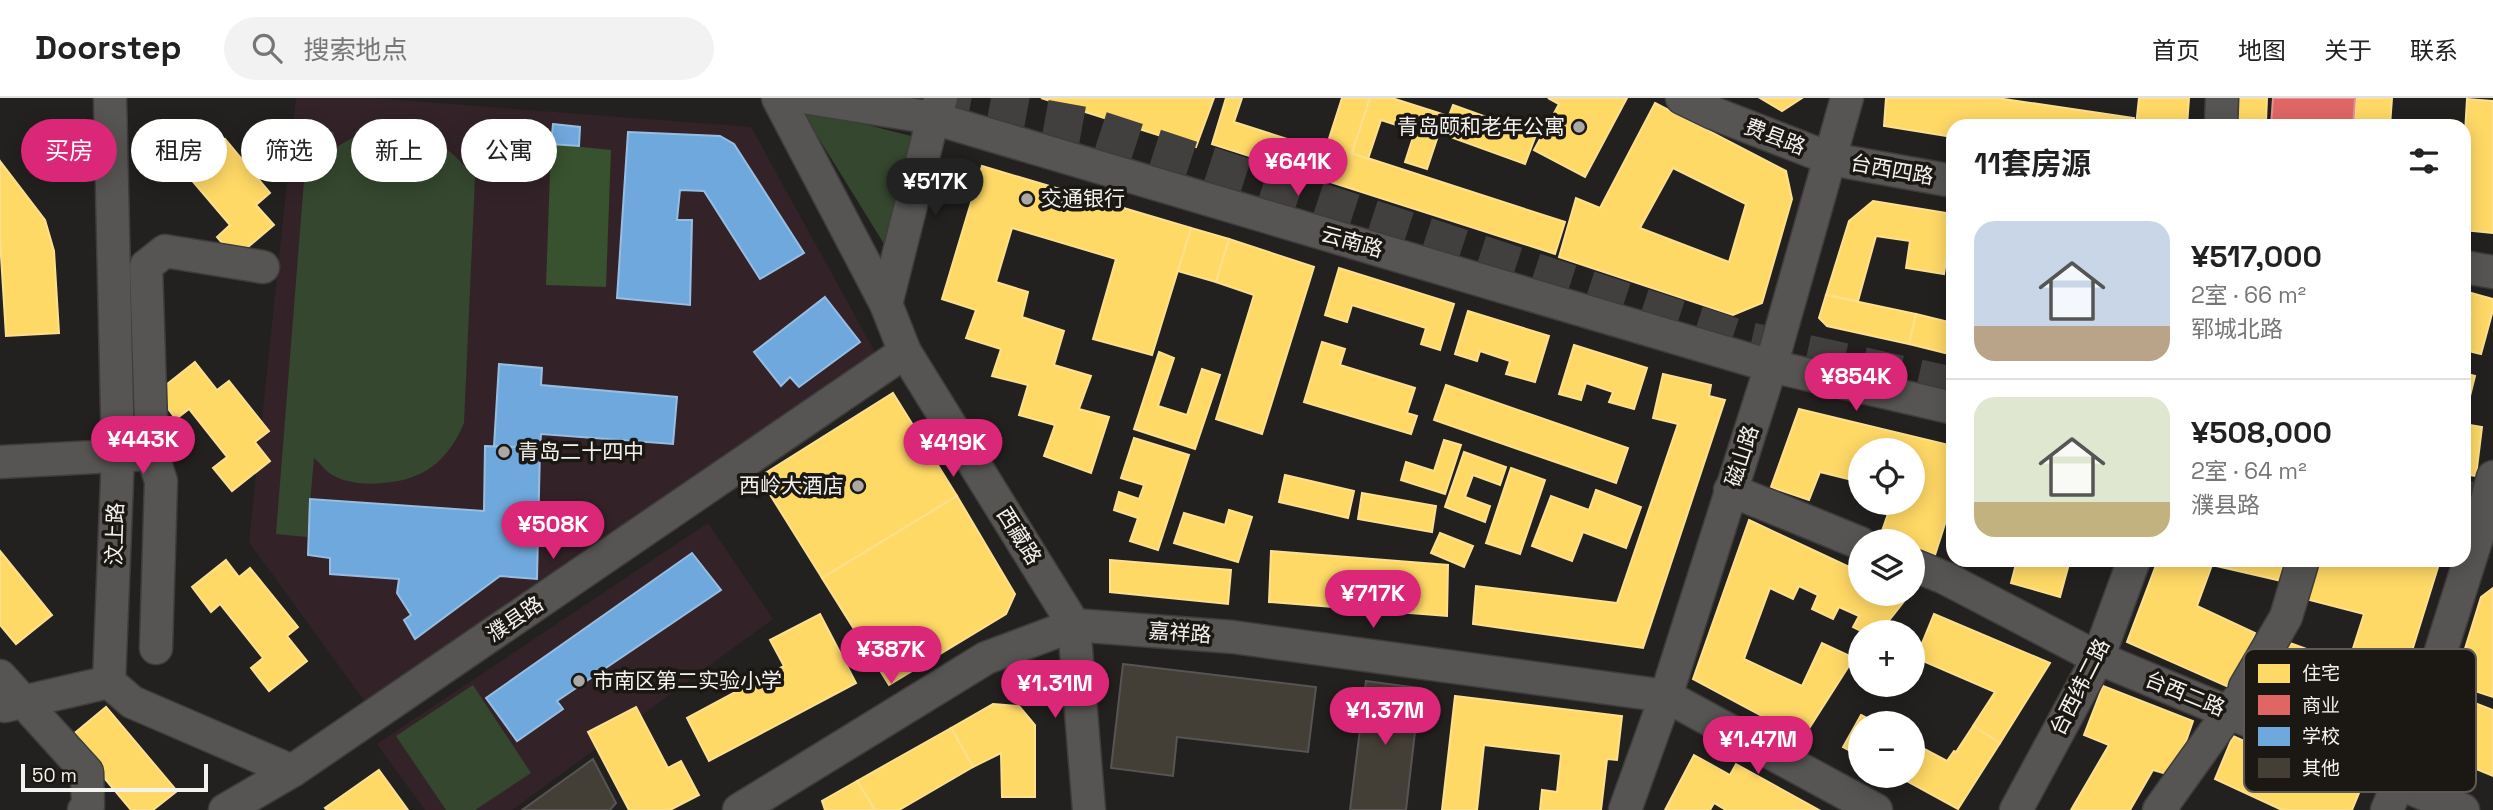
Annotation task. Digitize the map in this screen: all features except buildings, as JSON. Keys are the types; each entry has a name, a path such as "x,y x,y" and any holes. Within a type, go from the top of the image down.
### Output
{"street":[{"name":"汶上路","path":"109,682 118,455 110,98"},
{"name":"西藏路","path":"778,98 886,304 905,352 1074,625 1089,810"},
{"name":"云南路","path":"808,98 938,108 1772,366 1946,406"},
{"name":"费县路","path":"1682,98 1713,113 1831,159"},
{"name":"磁山路","path":"1625,810 1666,696 1772,366 1847,98"},
{"path":"2221,119 2222,98"},
{"path":"886,304 938,108"},
{"name":"台西四路","path":"1831,159 1946,180"},
{"path":"156,648 161,481 152,454 146,266 165,251 264,267"},
{"path":"2471,268 2493,272"},
{"name":"濮县路","path":"225,810 292,771 905,352"},
{"path":"0,461 152,454"},
{"path":"2471,556 2493,477"},
{"path":"1730,490 1848,538"},
{"name":"台西二路","path":"1925,565 1946,566"},
{"name":"台西二路","path":"1951,567 2098,658 2244,704"},
{"name":"台西纬二路","path":"2016,810 2098,658 2131,567"},
{"path":"2267,649 2286,617 2301,567"},
{"path":"2441,649 2467,567"},
{"name":"嘉祥路","path":"739,810 986,658 1074,625 1233,637 1666,696"},
{"path":"0,676 12,705 87,772 88,806 84,810"},
{"path":"12,705 109,682 132,702 292,771"},
{"path":"2159,810 2244,688"},
{"path":"1666,696 1876,810"},
{"name":"台西二路","path":"2393,797 2463,810"}],"shaded area":[{"name":"青岛二十四中","path":"296,98 372,98 751,127 881,363 371,710 249,542 287,182 337,182 337,119 294,119"},
{"name":"市南区第二实验小学","path":"708,523 773,619 512,810 425,810 377,744"}],"green space":[{"path":"800,108 915,137 886,247"},
{"path":"351,140 351,182 447,182 447,150 461,163 461,182 475,182 464,423 442,458 422,473 410,478 370,484 357,483 331,474 314,458 307,537 276,534 304,182 337,182 337,148"},
{"path":"557,145 611,150 606,287 546,285 550,182 557,182"},
{"path":"473,685 531,773 475,810 446,810 396,736"}],"tunnel":[{"path":"933,98 1091,127 1740,339 1946,384"},
{"path":"2471,501 2493,506"}],"place":[{"name":"青岛颐和老年公寓","path":"1579,127"},
{"name":"交通银行","path":"1027,199"},
{"name":"青岛二十四中","path":"504,452"},
{"name":"西岭大酒店","path":"858,486"},
{"name":"市南区第二实验小学","path":"579,681"}]}
